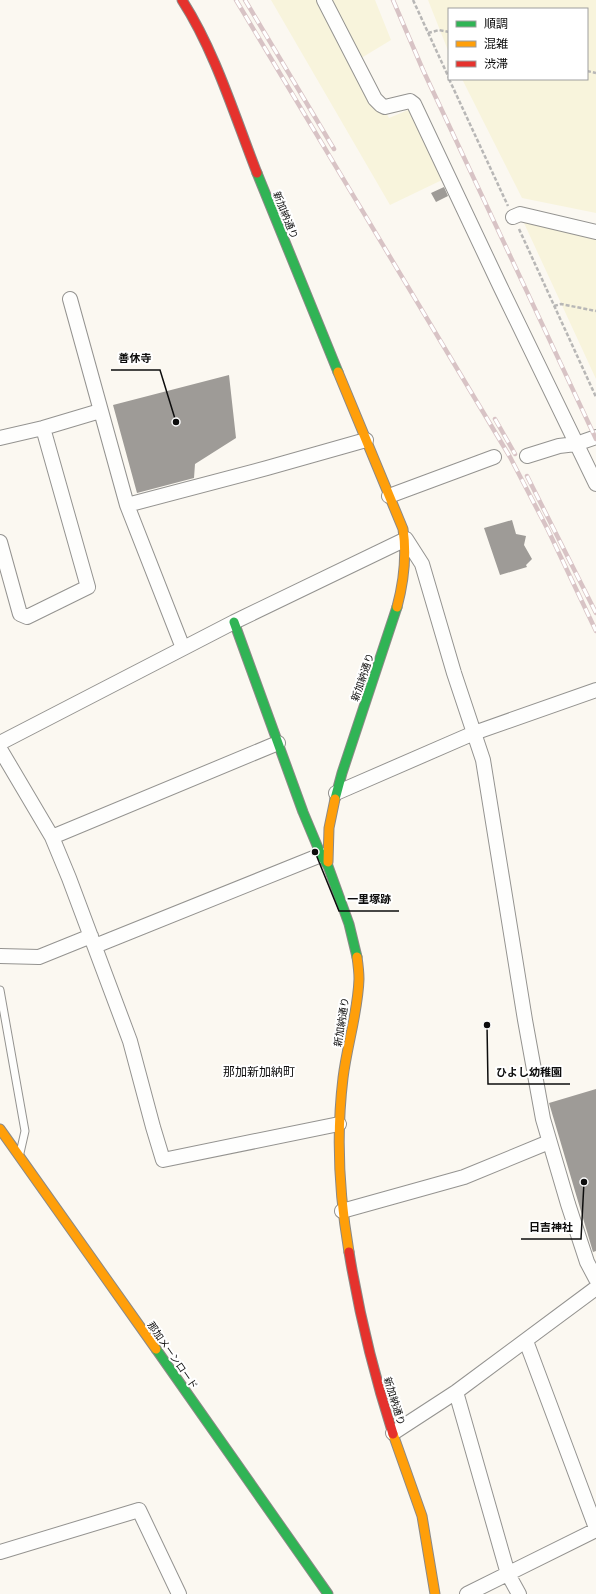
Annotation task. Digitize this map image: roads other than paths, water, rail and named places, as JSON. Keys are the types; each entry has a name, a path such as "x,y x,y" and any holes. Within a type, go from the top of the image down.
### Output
{"street":[{"name":"新加納通り","path":"182,0 193,17 209,50 406,539 405,570 394,616 336,793 328,833 325,861"},
{"path":"324,0 375,99 381,106 385,107 410,101 414,104 596,484"},
{"path":"513,217 520,214 596,232"},
{"path":"70,299 127,505 183,648"},
{"path":"0,438 43,428 100,410"},
{"path":"0,542 20,614 27,617 88,587 43,428"},
{"path":"526,456 559,446 576,444 596,437"},
{"path":"127,505 366,440"},
{"path":"389,496 494,457"},
{"path":"0,743 234,622 406,539 422,564 454,673 483,760 525,1020 543,1119 587,1262 596,1279"},
{"name":"新加納通り","path":"234,622 303,812 325,861 349,924 357,952 359,979 343,1078 339,1124 342,1211 353,1276 374,1369 393,1433 422,1516 436,1594"},
{"path":"336,793 474,733 596,690"},
{"path":"52,837 278,743"},
{"path":"0,749 52,837 130,1041 163,1160 339,1124"},
{"path":"0,956 39,957 93,941 325,861"},
{"name":"那加メーンロード","path":"0,1129 328,1594"},
{"path":"342,1211 464,1178 549,1142"},
{"path":"393,1433 456,1392 596,1288"},
{"path":"467,1594 596,1529 526,1341"},
{"path":"456,1392 508,1574 518,1594"},
{"path":"0,1552 139,1510 179,1594"}],"lane":[{"path":"0,990 25,1131 20,1157"}],"railway":[{"path":"236,0 510,457 548,530 596,631"},
{"path":"245,0 334,149"},
{"path":"393,0 423,70 596,439"},
{"path":"495,419 515,454"},
{"path":"527,476 596,613"}],"place":[{"name":"善休寺","path":"176,422"},
{"name":"一里塚跡","path":"315,852"},
{"name":"ひよし幼稚園","path":"487,1025"},
{"name":"日吉神社","path":"584,1182"}],"district":[{"name":"那加新加納町","path":"259,1072"}]}
